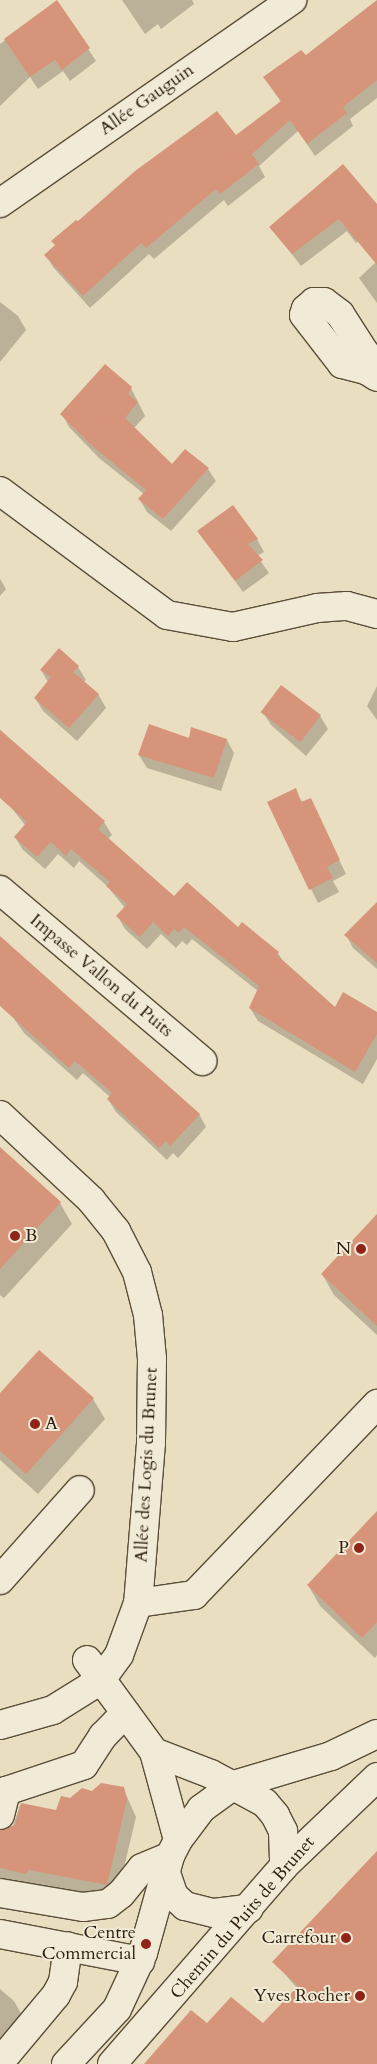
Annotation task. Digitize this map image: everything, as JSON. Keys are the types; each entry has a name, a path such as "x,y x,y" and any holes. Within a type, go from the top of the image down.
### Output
{"street":[{"name":"Allée Gauguin","path":"2,202 292,0"},
{"path":"0,491 167,615 233,627 317,608 347,606 377,614"},
{"name":"Impasse Vallon du Puits","path":"0,890 202,1061"},
{"name":"Allée des Logis du Brunet","path":"0,1115 91,1200 116,1232 137,1272 148,1315 152,1360 151,1443 138,1603 119,1655 94,1670 53,1710 0,1725"},
{"path":"138,1603 194,1595 372,1420"},
{"path":"0,1580 80,1490"},
{"path":"94,1670 154,1752 171,1856 174,1896 185,1906 214,1913 249,1909"},
{"path":"2,1799 84,1765 103,1736 125,1713"},
{"path":"66,2064 117,2009 140,1961 171,1856 202,1808 234,1785 331,1756 377,1734"},
{"path":"154,1752 234,1785 265,1803 275,1815 284,1840 284,1866"},
{"name":"Chemin du Puits de Brunet","path":"112,2064 249,1909 284,1866 377,1777"},
{"path":"0,1893 83,1907 108,1904 121,1894 142,1868 171,1856"},
{"path":"0,1934 140,1961"},
{"path":"0,2062 56,1995 63,1982 68,1946"}],"building":[{"path":"57,0 90,48 62,70 55,60 30,77 4,39"},
{"path":"377,0 377,80 343,107 347,113 307,144 290,120 252,154 259,164 220,194 216,189 146,248 141,243 83,296 44,255 55,245 51,241 76,220 78,221 135,171 217,111 236,135 281,101 263,77 301,50 306,55"},
{"path":"343,164 377,204 377,265 339,219 292,254 269,227"},
{"path":"105,364 132,387 128,394 138,402 125,418 172,464 185,449 209,468 163,519 138,499 146,490 91,445 60,414"},
{"path":"233,505 258,539 248,544 263,560 235,581 197,531"},
{"path":"59,648 79,666 73,672 99,694 69,728 34,698 51,677 40,670"},
{"path":"281,685 321,715 300,742 261,712"},
{"path":"149,724 189,738 191,727 227,739 214,778 138,755"},
{"path":"0,730 105,821 98,829 174,896 187,882 238,927 242,922 279,952 277,955 335,1007 343,992 377,1012 377,1034 355,1072 249,1008 259,986 184,927 179,933 174,929 168,936 153,922 140,937 116,916 127,904 106,886 110,882 71,849 66,856 51,842 37,857 14,837 27,822 0,798"},
{"path":"296,788 301,802 311,798 340,860 327,867 333,878 309,890 267,802"},
{"path":"377,902 377,963 344,935"},
{"path":"0,936 200,1114 170,1146 166,1141 159,1148 107,1099 112,1093 75,1061 69,1068 0,1006"},
{"name":"B","path":"0,1147 61,1202 0,1269"},
{"name":"N","path":"377,1214 377,1326 321,1274"},
{"name":"A","path":"39,1350 94,1398 26,1474 0,1451 0,1393"},
{"name":"P","path":"377,1511 377,1622 362,1638 307,1585"},
{"path":"101,1783 124,1787 127,1799 107,1885 29,1870 26,1874 0,1868 0,1830 15,1825 21,1803 56,1810 61,1796 70,1798 82,1788 92,1791"},
{"name":"Carrefour","path":"377,1851 377,2064 144,2064 191,2010 207,2023 231,1997 263,2023 298,1986 272,1962"}],"place":[{"name":"B","path":"15,1236"},
{"name":"N","path":"361,1249"},
{"name":"A","path":"35,1424"},
{"name":"P","path":"359,1548"},
{"name":"Carrefour","path":"346,1938"},
{"name":"Centre Commercial","path":"146,1944"},
{"name":"Yves Rocher","path":"360,1996"}]}
